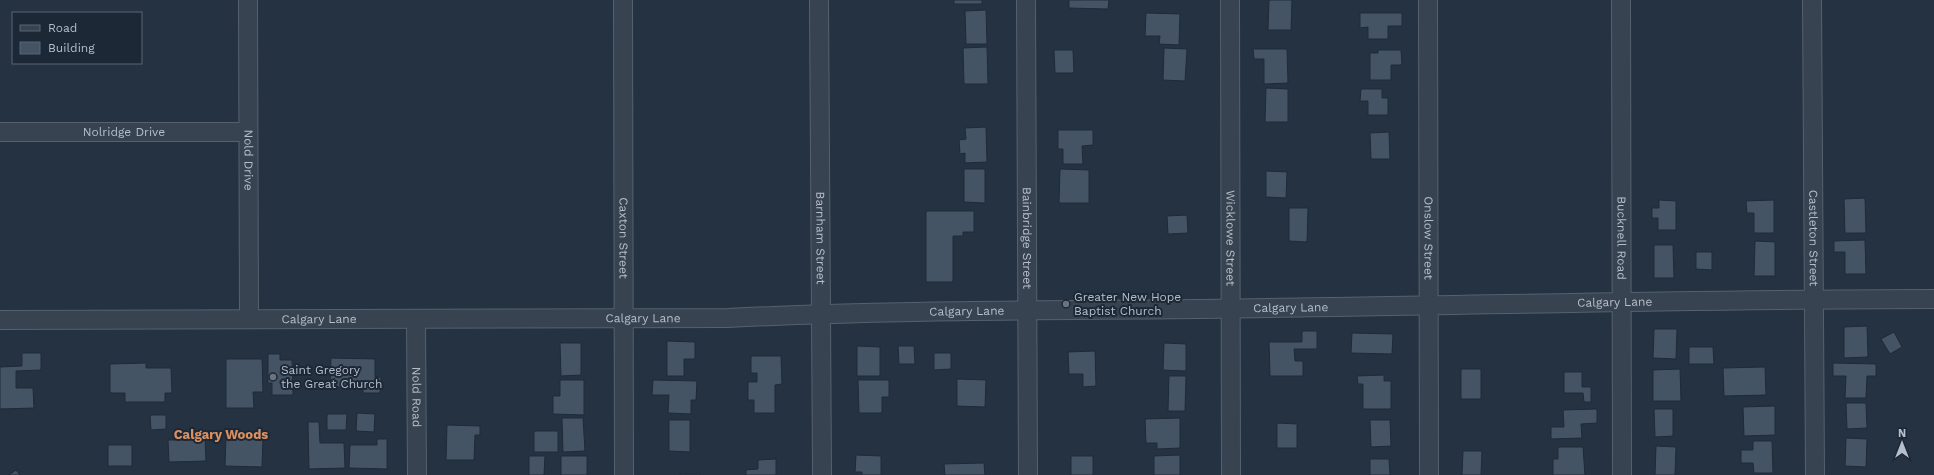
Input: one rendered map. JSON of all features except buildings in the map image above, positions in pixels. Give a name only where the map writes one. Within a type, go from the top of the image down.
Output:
[{"type":"street","name":"Nold Drive","points":[[248,0],[249,319]]},
{"type":"street","name":"Caxton Street","points":[[623,0],[624,475]]},
{"type":"street","name":"Barnham Street","points":[[819,0],[822,475]]},
{"type":"street","name":"Bainbridge Street","points":[[1026,0],[1028,475]]},
{"type":"street","name":"Wicklowe Street","points":[[1230,0],[1231,475]]},
{"type":"street","name":"Onslow Street","points":[[1428,0],[1429,475]]},
{"type":"street","name":"Bucknell Road","points":[[1621,0],[1622,475]]},
{"type":"street","name":"Castleton Street","points":[[1812,0],[1815,475]]},
{"type":"street","name":"Nolridge Drive","points":[[0,132],[248,132]]},
{"type":"street","name":"Calgary Lane","points":[[0,320],[624,317],[728,318],[822,313],[1231,309],[1814,299],[1934,299]]},
{"type":"street","name":"Nold Road","points":[[416,318],[417,475]]},
{"type":"place","name":"Greater New Hope Baptist Church","points":[[1066,304]]},
{"type":"place","name":"Saint Gregory the Great Church","points":[[273,377]]},
{"type":"district","name":"Calgary Woods","points":[[221,434]]}]
